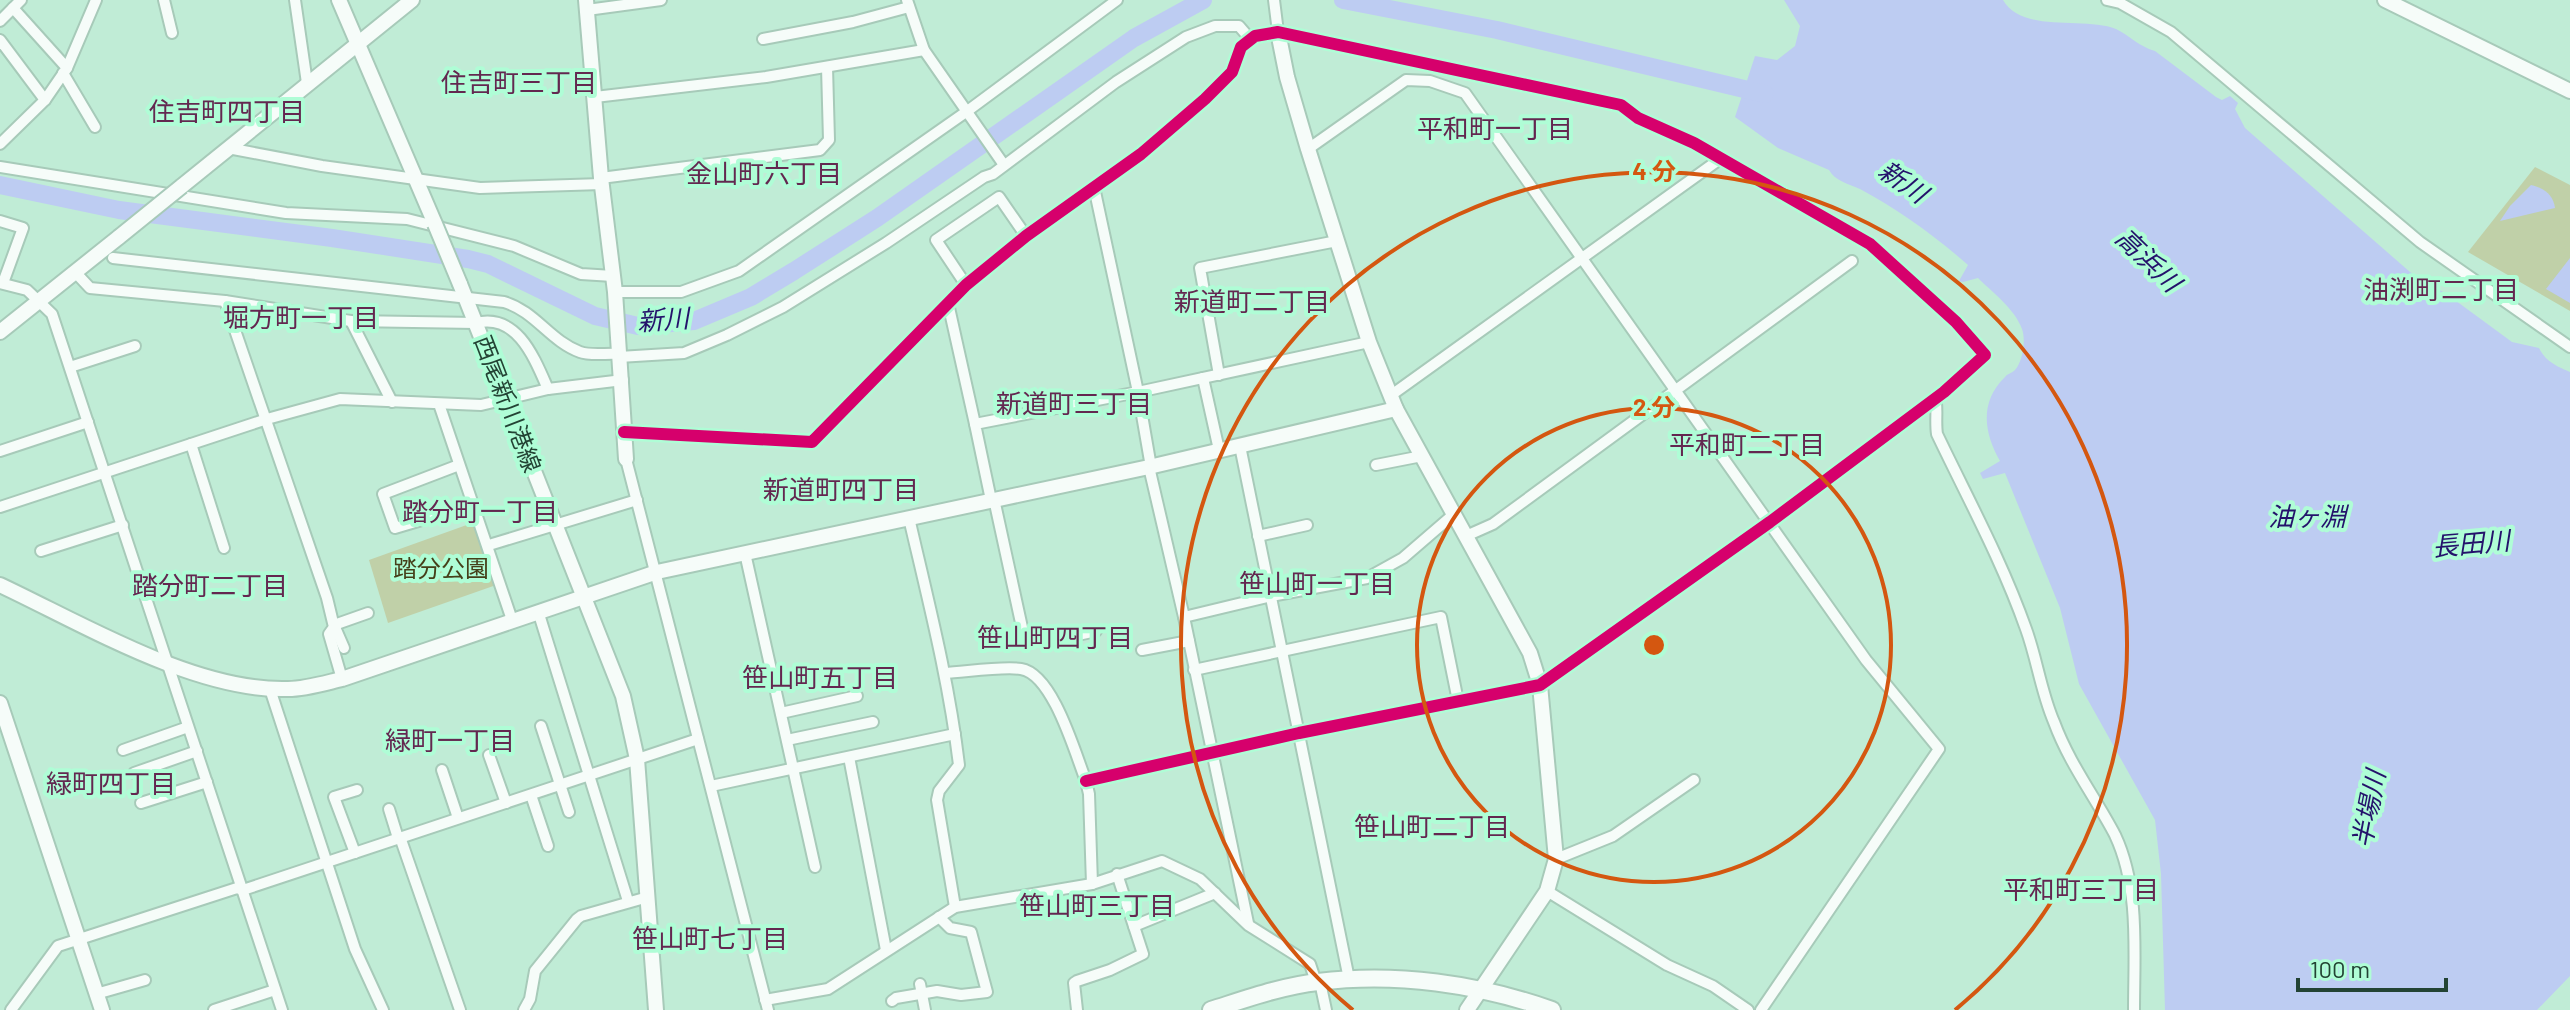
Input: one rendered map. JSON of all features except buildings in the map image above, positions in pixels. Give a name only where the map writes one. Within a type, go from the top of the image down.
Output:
[{"type":"main road","points":[[1211,1010],[1318,982],[1409,979],[1480,989],[1552,1010]]},
{"type":"street","points":[[0,144],[45,100],[65,70],[96,0]]},
{"type":"street","points":[[164,0],[172,33]]},
{"type":"street","points":[[295,0],[307,83]]},
{"type":"street","name":"西尾新川港線","points":[[339,0],[476,323],[623,696],[637,759],[656,1010]]},
{"type":"street","points":[[0,332],[412,0]]},
{"type":"street","points":[[661,0],[586,5],[623,380],[626,459],[766,1005],[828,989],[955,907],[1092,884],[1162,861],[1200,879],[1248,925],[1310,964],[1326,1010]]},
{"type":"street","points":[[615,292],[681,292],[739,271],[966,112],[1117,0]]},
{"type":"street","points":[[1274,0],[1287,77],[1369,342],[1393,403],[1530,653],[1540,685],[1556,859],[1547,891],[1467,1010]]},
{"type":"street","points":[[2107,0],[2120,3],[2171,32],[2420,242],[2569,345]]},
{"type":"street","points":[[2385,0],[2413,6],[2570,91]]},
{"type":"street","points":[[0,21],[18,3],[65,70],[95,127]]},
{"type":"street","points":[[763,39],[853,22],[908,3],[924,50],[1004,165]]},
{"type":"street","points":[[113,258],[462,291],[519,306],[557,338],[582,353],[619,356],[684,353],[727,335],[809,291],[1004,165],[1116,82],[1186,37],[1215,26],[1239,26],[1251,40]]},
{"type":"street","points":[[624,432],[812,442],[966,285],[1026,236],[1141,154],[1223,83],[1232,72],[1241,47],[1255,36],[1278,32],[1621,105],[1638,118],[1694,143],[1870,244],[1956,322],[1985,355],[1963,377],[1770,522],[1540,685],[1299,733],[1086,781]]},
{"type":"street","points":[[0,40],[45,100]]},
{"type":"street","points":[[595,97],[766,77],[924,50]]},
{"type":"street","points":[[228,148],[322,166],[480,188],[602,181],[820,150],[829,140],[827,67]]},
{"type":"street","points":[[1308,149],[1406,80],[1430,81],[1457,90],[1471,100],[1866,660],[1939,749],[1761,1010]]},
{"type":"street","points":[[0,585],[167,664],[218,681],[290,689],[342,679],[657,572],[1150,467],[1240,446],[1393,403],[1720,159]]},
{"type":"street","points":[[0,167],[286,213],[407,219],[514,246],[581,274],[613,276]]},
{"type":"street","points":[[1094,187],[1248,925]]},
{"type":"street","points":[[966,285],[936,240],[999,197],[1026,236]]},
{"type":"street","points":[[0,221],[23,228],[2,283],[27,290],[52,314],[282,1010]]},
{"type":"street","points":[[1219,375],[1200,268],[1337,241]]},
{"type":"street","points":[[1466,536],[1493,524],[1852,261]]},
{"type":"street","points":[[75,272],[90,288],[225,301],[351,321],[500,321],[511,329],[538,366],[548,389]]},
{"type":"street","points":[[225,301],[344,648]]},
{"type":"street","points":[[948,303],[1023,632],[1055,640],[1096,631]]},
{"type":"street","points":[[351,321],[392,402]]},
{"type":"street","points":[[975,424],[1369,342]]},
{"type":"street","points":[[70,367],[135,346]]},
{"type":"street","points":[[1203,378],[1219,450]]},
{"type":"street","points":[[0,507],[267,419],[340,399],[481,405],[548,389],[623,380]]},
{"type":"street","points":[[1935,397],[1937,434],[2005,575],[2028,633],[2055,726],[2115,837],[2131,883],[2134,1010]]},
{"type":"street","points":[[439,404],[512,620]]},
{"type":"street","points":[[0,451],[88,422]]},
{"type":"street","points":[[191,444],[224,548]]},
{"type":"street","points":[[1240,446],[1349,979]]},
{"type":"street","points":[[1376,465],[1422,456]]},
{"type":"street","points":[[459,465],[383,494],[395,528],[472,505]]},
{"type":"street","points":[[489,545],[637,500]]},
{"type":"street","points":[[1184,617],[1271,596],[1367,578],[1403,558],[1454,514]]},
{"type":"street","points":[[909,518],[945,673],[959,765],[939,791],[937,800],[955,907]]},
{"type":"street","points":[[41,551],[123,525]]},
{"type":"street","points":[[1258,536],[1307,525]]},
{"type":"street","points":[[745,553],[815,867]]},
{"type":"street","points":[[538,611],[628,901]]},
{"type":"street","points":[[342,679],[329,634],[334,625],[368,613]]},
{"type":"street","points":[[1194,670],[1441,617],[1458,701]]},
{"type":"street","points":[[1142,650],[1189,641]]},
{"type":"street","points":[[945,673],[1023,669],[1034,675],[1050,692],[1089,794],[1092,884]]},
{"type":"street","points":[[270,689],[355,949],[383,1010]]},
{"type":"street","points":[[781,713],[857,696]]},
{"type":"street","points":[[0,703],[102,1010]]},
{"type":"street","points":[[787,740],[873,722]]},
{"type":"street","points":[[541,726],[569,812]]},
{"type":"street","points":[[123,750],[188,727]]},
{"type":"street","points":[[711,786],[955,734]]},
{"type":"street","points":[[11,1010],[58,946],[237,888],[243,890],[327,863],[698,739]]},
{"type":"street","points":[[134,773],[197,751]]},
{"type":"street","points":[[489,755],[506,803]]},
{"type":"street","points":[[849,757],[886,950]]},
{"type":"street","points":[[442,770],[458,818]]},
{"type":"street","points":[[1556,859],[1613,836],[1694,780]]},
{"type":"street","points":[[141,803],[207,782]]},
{"type":"street","points":[[355,853],[334,797],[357,790]]},
{"type":"street","points":[[531,795],[548,846]]},
{"type":"street","points":[[389,809],[460,1010]]},
{"type":"street","points":[[1077,1010],[1074,983],[1143,954],[1117,874]]},
{"type":"street","points":[[1547,891],[1667,965],[1713,986],[1748,1010]]},
{"type":"street","points":[[1134,926],[1215,893]]},
{"type":"street","points":[[524,1010],[530,999],[535,971],[577,919],[648,897]]},
{"type":"street","points":[[892,1001],[921,988],[961,995],[987,992],[971,932],[950,928],[939,917]]},
{"type":"street","points":[[96,994],[145,980]]},
{"type":"street","points":[[921,988],[925,1010]]},
{"type":"street","points":[[214,1010],[275,990]]},
{"type":"green space","points":[[2535,167],[2570,185],[2570,311],[2468,252]]},
{"type":"green space","name":"踏分公園","points":[[475,522],[499,584],[388,623],[369,560]]},
{"type":"water","name":"油ヶ淵","points":[[1784,0],[2003,0],[2012,10],[2039,21],[2103,25],[2116,29],[2155,51],[2216,97],[2222,100],[2230,96],[2238,103],[2235,109],[2245,128],[2410,272],[2448,295],[2512,342],[2539,348],[2548,360],[2570,372],[2570,976],[2537,1010],[2165,1010],[2161,874],[2155,820],[2079,684],[2060,608],[2005,473],[1983,479],[1980,473],[2000,461],[1990,440],[1988,407],[1997,387],[2020,361],[2024,344],[2022,329],[2009,308],[1978,278],[1959,281],[1968,265],[1930,234],[1874,197],[1839,180],[1829,170],[1778,148],[1735,117],[1755,56],[1777,60],[1795,46],[1800,26]]},
{"type":"water","points":[[2531,185],[2547,192],[2555,208],[2500,221],[2510,206]]},
{"type":"water","points":[[2570,258],[2570,303],[2546,289]]},
{"type":"waterway","name":"新川","points":[[0,185],[119,210],[468,259],[488,264],[595,316],[638,326],[694,321],[751,297],[794,271],[877,218],[1134,38],[1203,0]]},
{"type":"waterway","name":"新川","points":[[1343,0],[1497,30],[1765,94]]},
{"type":"cycle path","points":[[624,432],[812,442],[966,285],[1026,236],[1141,154],[1205,99],[1232,72],[1241,47],[1255,36],[1278,32],[1621,105],[1638,118],[1694,143],[1870,244],[1956,322],[1985,355],[1944,392],[1770,522],[1540,685],[1299,733],[1086,781]]},
{"type":"district","name":"住吉町三丁目","points":[[519,83]]},
{"type":"district","name":"住吉町四丁目","points":[[227,112]]},
{"type":"district","name":"平和町一丁目","points":[[1495,129]]},
{"type":"district","name":"金山町六丁目","points":[[764,174]]},
{"type":"district","name":"油渕町二丁目","points":[[2441,290]]},
{"type":"district","name":"新道町二丁目","points":[[1252,302]]},
{"type":"district","name":"堀方町一丁目","points":[[301,318]]},
{"type":"district","name":"新道町三丁目","points":[[1074,404]]},
{"type":"district","name":"平和町二丁目","points":[[1747,445]]},
{"type":"district","name":"新道町四丁目","points":[[841,490]]},
{"type":"district","name":"踏分町一丁目","points":[[480,512]]},
{"type":"district","name":"笹山町一丁目","points":[[1317,584]]},
{"type":"district","name":"踏分町二丁目","points":[[210,586]]},
{"type":"district","name":"笹山町四丁目","points":[[1055,638]]},
{"type":"district","name":"笹山町五丁目","points":[[820,678]]},
{"type":"district","name":"緑町一丁目","points":[[450,741]]},
{"type":"district","name":"緑町四丁目","points":[[111,784]]},
{"type":"district","name":"笹山町二丁目","points":[[1432,827]]},
{"type":"district","name":"平和町三丁目","points":[[2081,890]]},
{"type":"district","name":"笹山町三丁目","points":[[1097,906]]},
{"type":"district","name":"笹山町七丁目","points":[[710,939]]},
{"type":"water label","name":"高浜川","points":[[2148,260]]},
{"type":"water label","name":"長田川","points":[[2471,544]]},
{"type":"water label","name":"半場川","points":[[2369,809]]}]
